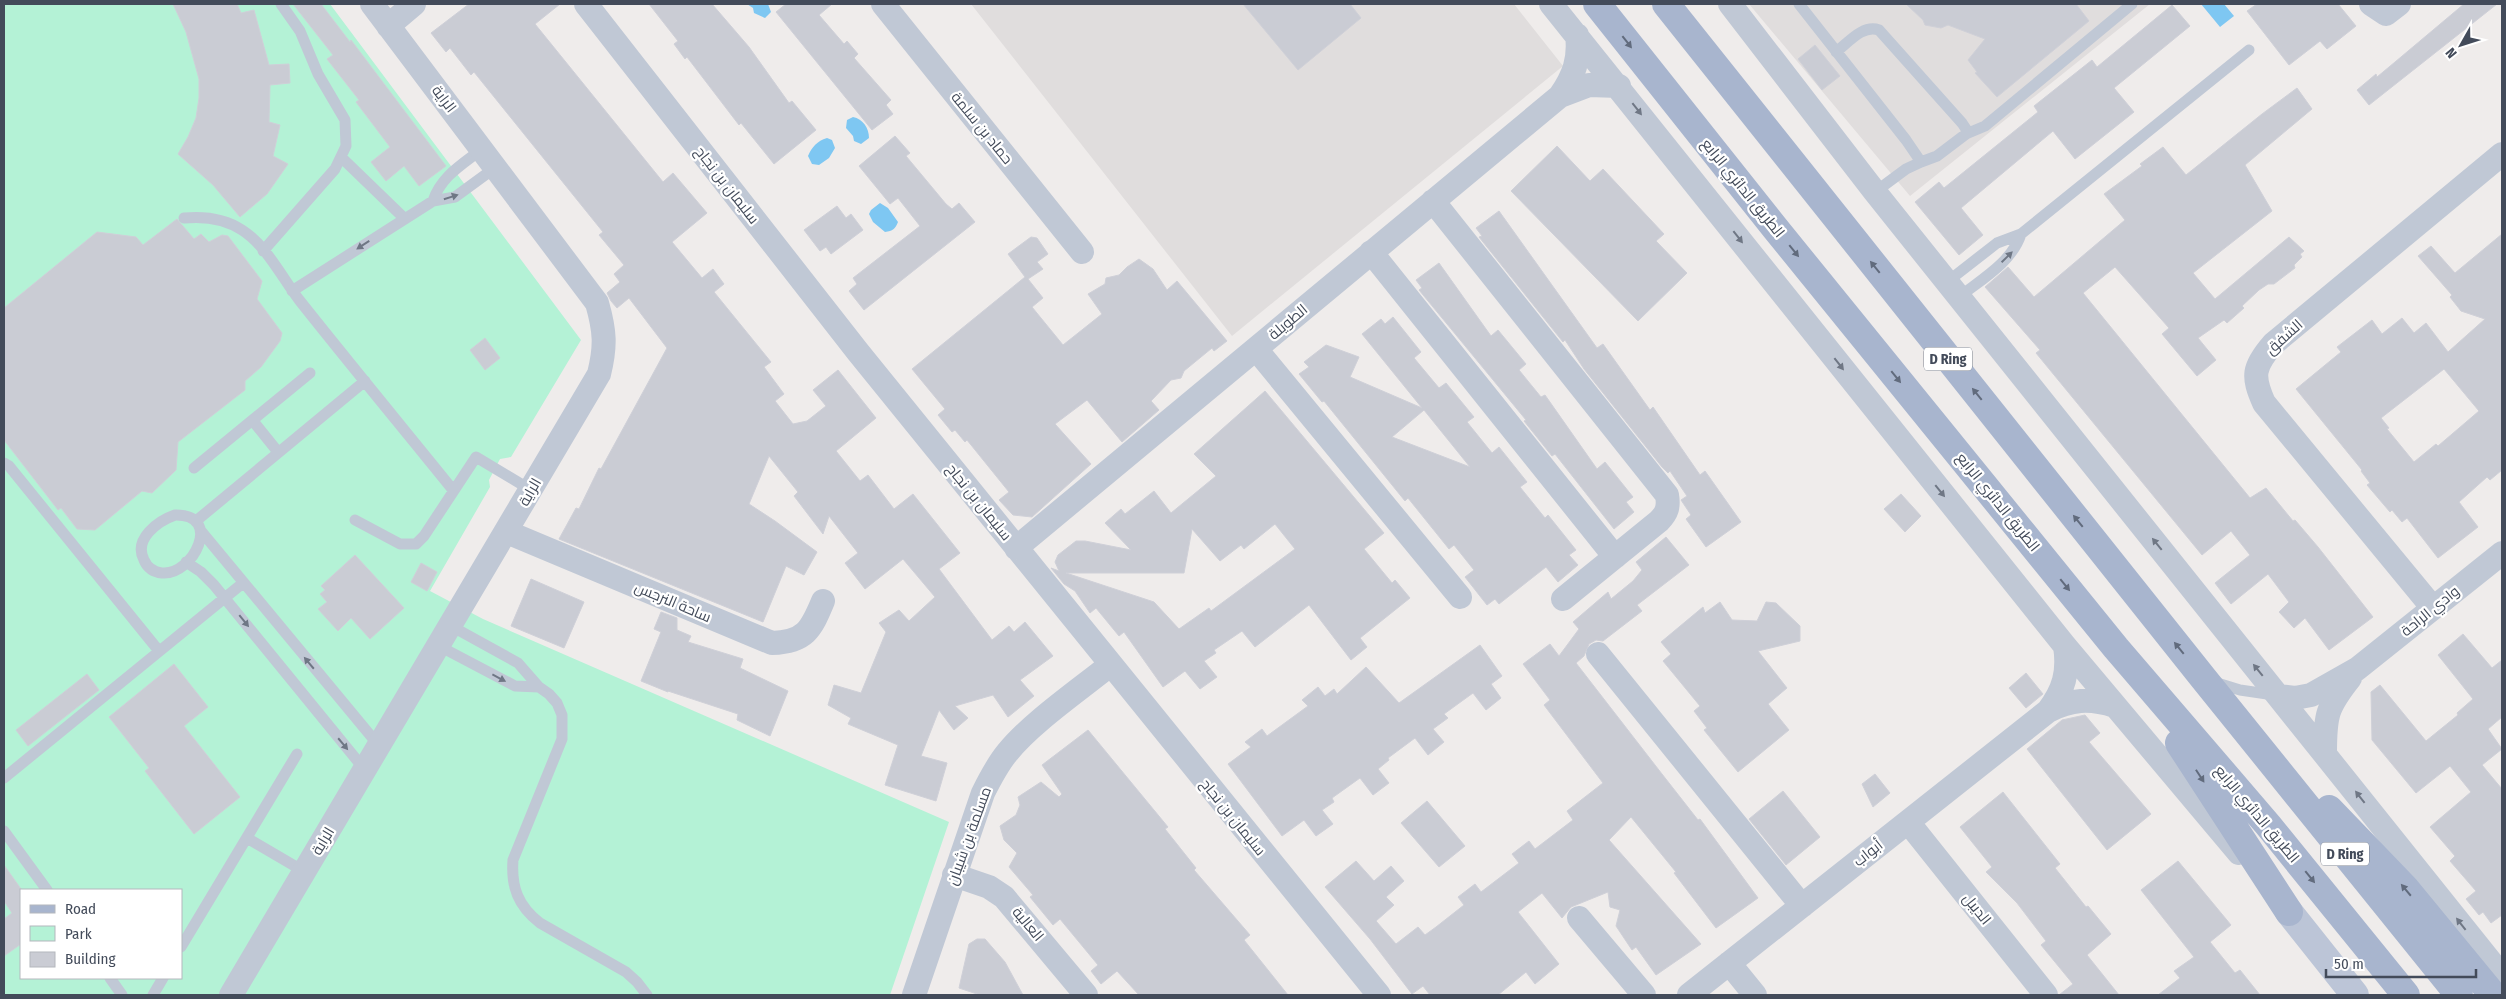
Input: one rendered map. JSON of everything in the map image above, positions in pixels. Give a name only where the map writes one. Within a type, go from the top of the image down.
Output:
[{"type":"main road","name":"الطريق الدائري الرابع","points":[[1596,4],[2116,648],[2268,826],[2406,995]]},
{"type":"main road","name":"D Ring","points":[[1666,4],[2232,714],[2459,995]]},
{"type":"main road","points":[[2116,648],[2289,912],[2354,995]]},
{"type":"main road","points":[[2232,714],[2336,815],[2404,888],[2493,995]]},
{"type":"street","name":"الراية","points":[[231,995],[599,374],[605,352],[605,330],[597,303],[372,4]]},
{"type":"street","points":[[388,26],[414,4]]},
{"type":"street","name":"سليمان بن نجاح","points":[[586,4],[858,352],[1379,995]]},
{"type":"street","name":"حماد بن سلمة","points":[[882,4],[1082,252]]},
{"type":"street","points":[[1551,4],[1619,86],[2065,646],[2289,912]]},
{"type":"street","points":[[1730,4],[1874,192],[2325,752],[2502,976]]},
{"type":"street","points":[[2371,4],[2386,14],[2399,4]]},
{"type":"street","name":"الطويلة","points":[[1016,548],[1560,96],[1570,82],[1576,67],[1579,51],[1577,35]]},
{"type":"street","name":"الطويلة","points":[[1560,96],[1589,85],[1619,86]]},
{"type":"street","name":"الشفق","points":[[2433,608],[2264,403],[2255,382],[2258,361],[2272,344],[2502,154]]},
{"type":"street","points":[[1432,201],[1668,495],[1669,505],[1666,514],[1563,599]]},
{"type":"street","points":[[1371,252],[1615,557]]},
{"type":"street","points":[[1256,349],[1460,597]]},
{"type":"street","name":"ساحة النرجس","points":[[507,532],[772,643],[787,642],[800,638],[814,624],[823,601]]},
{"type":"street","name":"وادي الراحة","points":[[2278,696],[2295,698],[2311,696],[2357,669],[2502,553]]},
{"type":"street","name":"أبواب","points":[[2048,711],[2059,697],[2065,681],[2068,663],[2065,646]]},
{"type":"street","points":[[1598,654],[1802,906]]},
{"type":"street","name":"مسلمة بن شيبان","points":[[914,995],[983,793],[994,772],[1008,752],[1024,735],[1110,665]]},
{"type":"street","name":"وادي الراحة","points":[[2325,752],[2327,714],[2332,702],[2357,669]]},
{"type":"street","name":"أبواب","points":[[1689,995],[2048,711],[2063,703],[2081,700],[2098,700],[2115,706]]},
{"type":"street","name":"الديبل","points":[[1908,822],[2046,995]]},
{"type":"street","name":"العالية","points":[[954,875],[989,887],[1004,897],[1086,995]]},
{"type":"street","points":[[1579,918],[1644,995]]},
{"type":"street","points":[[1729,963],[1755,995]]},
{"type":"lane","points":[[264,251],[342,158],[346,146],[345,120],[318,74],[300,31],[281,4]]},
{"type":"lane","points":[[1799,4],[1906,140],[1921,162]]},
{"type":"lane","points":[[1874,192],[1906,169],[1937,156],[1966,134],[1985,126],[2132,4]]},
{"type":"lane","points":[[1836,52],[1864,30],[1872,28],[1879,30],[1962,123],[1966,129],[1966,134]]},
{"type":"lane","points":[[1953,289],[1997,243],[2021,234],[2249,50]]},
{"type":"lane","points":[[342,158],[404,218]]},
{"type":"lane","points":[[432,200],[455,197],[489,158]]},
{"type":"lane","points":[[292,291],[432,200],[447,176],[489,158]]},
{"type":"lane","points":[[184,218],[214,218],[229,223],[244,231],[264,251],[292,291],[454,490]]},
{"type":"lane","points":[[1953,289],[2009,257],[2017,247],[2021,234]]},
{"type":"lane","points":[[194,468],[310,374]]},
{"type":"lane","points":[[198,526],[278,452],[365,381]]},
{"type":"lane","points":[[254,420],[278,452]]},
{"type":"lane","points":[[355,520],[400,544],[416,544],[424,536],[476,457],[531,490]]},
{"type":"lane","points":[[4,463],[9,466],[159,651]]},
{"type":"lane","points":[[198,526],[201,544],[186,562],[172,571],[163,573],[154,571],[146,565],[141,547],[144,538],[168,517],[182,514],[198,526],[242,583],[380,746]]},
{"type":"lane","points":[[186,562],[208,578],[365,770]]},
{"type":"lane","points":[[4,778],[242,583]]},
{"type":"lane","points":[[451,626],[518,663],[539,687],[557,703],[564,727],[562,739],[513,860],[512,876],[515,891],[529,915],[626,972],[647,995]]},
{"type":"lane","points":[[439,646],[516,686],[539,687]]},
{"type":"lane","points":[[2204,679],[2240,690],[2278,696]]},
{"type":"lane","points":[[182,945],[297,754]]},
{"type":"lane","points":[[4,831],[46,889]]},
{"type":"lane","points":[[247,838],[305,872]]},
{"type":"lane","points":[[111,979],[122,995]]},
{"type":"lane","points":[[153,995],[162,979]]},
{"type":"shaded area","points":[[971,4],[1514,4],[1563,66],[1232,336]]},
{"type":"shaded area","points":[[1749,4],[2150,4],[1910,196]]},
{"type":"green space","points":[[4,4],[330,4],[581,340],[511,457],[500,459],[489,480],[490,487],[430,591],[483,619],[949,822],[890,995],[4,995]]},
{"type":"water","points":[[747,4],[768,4],[771,12],[765,18],[754,13],[753,8]]},
{"type":"water","points":[[2201,4],[2224,4],[2234,16],[2220,27]]},
{"type":"water","points":[[853,117],[862,122],[868,131],[869,138],[861,144],[854,141],[853,136],[846,128],[847,120]]},
{"type":"water","points":[[823,139],[832,140],[835,148],[829,158],[819,165],[812,164],[808,156],[811,150]]},
{"type":"water","points":[[880,203],[888,208],[898,222],[895,228],[890,231],[885,232],[873,222],[869,214]]},
{"type":"building","points":[[173,4],[237,4],[241,13],[254,10],[269,65],[289,64],[290,83],[270,85],[269,122],[280,125],[273,156],[288,164],[267,194],[240,217],[213,185],[178,154],[196,118],[199,79],[186,32]]},
{"type":"building","points":[[293,4],[321,4],[350,42],[351,40],[446,166],[419,186],[404,166],[386,181],[371,162],[390,147],[356,102],[359,100],[327,59],[333,55]]},
{"type":"building","points":[[469,4],[560,4],[535,24],[663,182],[673,173],[707,213],[672,242],[702,278],[713,269],[724,284],[714,292],[771,362],[764,367],[784,394],[775,401],[793,424],[807,421],[826,406],[813,390],[838,370],[876,418],[836,451],[860,481],[868,475],[894,509],[913,494],[960,553],[939,569],[992,640],[1009,626],[1014,632],[1025,622],[1053,656],[1020,680],[1034,696],[1008,717],[993,695],[955,706],[968,718],[954,730],[939,710],[921,756],[947,763],[936,801],[885,785],[898,745],[848,724],[851,718],[828,705],[834,685],[861,693],[886,632],[879,623],[899,610],[909,621],[935,597],[903,559],[865,589],[845,563],[858,553],[829,516],[823,534],[794,496],[798,492],[769,456],[749,504],[817,552],[804,575],[786,566],[763,622],[559,539],[576,508],[579,509],[599,468],[601,469],[667,348],[629,298],[617,308],[611,301],[607,293],[620,282],[614,274],[624,265],[599,235],[603,232],[474,72],[471,75],[450,48],[446,52],[431,33]]},
{"type":"building","points":[[649,4],[712,4],[749,47],[789,103],[792,101],[816,130],[774,164],[741,123],[739,125],[687,57],[685,59],[674,44],[678,41]]},
{"type":"building","points":[[786,4],[832,4],[819,15],[844,44],[847,41],[858,54],[854,58],[891,100],[886,105],[893,114],[872,130],[776,12]]},
{"type":"building","points":[[1243,4],[1350,4],[1361,18],[1298,70]]},
{"type":"building","points":[[1906,4],[2076,4],[2089,21],[1997,97],[1975,73],[1977,72],[1968,60],[1985,39],[1948,25],[1941,28],[1925,25],[1923,20]]},
{"type":"building","points":[[2257,4],[2338,4],[2356,26],[2327,49],[2320,41],[2289,65],[2247,11]]},
{"type":"building","points":[[2464,4],[2497,4],[2369,105],[2357,90],[2376,74],[2377,77]]},
{"type":"building","points":[[2172,5],[2190,26],[2114,88],[2134,112],[2075,159],[2053,131],[1961,208],[1983,235],[1959,255],[1915,202],[1939,182],[1944,188],[2038,112],[2034,106],[2092,60],[2097,67]]},
{"type":"building","points":[[1815,45],[1840,76],[1822,90],[1798,59]]},
{"type":"building","points":[[2297,88],[2312,109],[2245,165],[2272,211],[2193,273],[2215,299],[2289,237],[2304,251],[2300,254],[2302,257],[2294,265],[2295,268],[2274,284],[2268,284],[2259,290],[2242,306],[2244,308],[2227,323],[2224,320],[2198,338],[2216,360],[2197,376],[2162,334],[2169,328],[2115,267],[2083,293],[2250,498],[2266,488],[2293,521],[2295,520],[2318,547],[2373,617],[2329,650],[2305,618],[2294,628],[2279,612],[2289,602],[2268,574],[2231,604],[2215,583],[2250,555],[2231,531],[2202,555],[2036,353],[2040,350],[1985,287],[2008,267],[2034,297],[2125,220],[2104,194],[2142,166],[2140,164],[2163,147],[2186,175]]},
{"type":"building","points":[[895,136],[910,153],[906,156],[946,204],[952,209],[959,203],[975,222],[864,310],[849,291],[857,284],[853,278],[920,226],[898,198],[890,204],[859,166]]},
{"type":"building","points":[[1557,146],[1590,181],[1603,169],[1664,234],[1656,241],[1687,273],[1638,321],[1511,191]]},
{"type":"building","points":[[837,206],[846,218],[851,214],[863,230],[831,254],[826,247],[820,251],[804,230]]},
{"type":"building","points":[[1499,211],[1597,348],[1603,344],[1650,410],[1653,407],[1700,475],[1705,471],[1741,522],[1706,547],[1686,519],[1691,515],[1681,500],[1687,496],[1670,471],[1668,473],[1662,467],[1584,369],[1565,340],[1563,342],[1479,237],[1482,236],[1476,228]]},
{"type":"building","points":[[177,219],[194,239],[201,234],[209,242],[222,235],[228,236],[262,281],[257,299],[282,333],[280,341],[261,367],[245,381],[245,390],[178,442],[176,470],[152,493],[142,491],[95,530],[77,529],[61,508],[58,510],[4,440],[4,308],[97,232],[136,237],[143,245]]},
{"type":"building","points":[[2502,234],[2502,470],[2490,480],[2487,477],[2459,502],[2478,527],[2438,558],[2407,518],[2402,522],[2392,510],[2390,512],[2367,485],[2370,483],[2362,470],[2296,389],[2341,352],[2337,347],[2372,320],[2382,334],[2402,318],[2414,333],[2426,323],[2448,352],[2485,319],[2461,311],[2450,297],[2452,295],[2418,256],[2431,246],[2455,273]],"holes":[[[2444,369],[2479,411],[2438,446],[2436,444],[2414,462],[2387,429],[2389,428],[2381,418]]]},
{"type":"building","points":[[1031,237],[1037,238],[1048,254],[1037,262],[1043,269],[1028,279],[1043,298],[1032,307],[1063,345],[1102,314],[1088,294],[1105,284],[1106,278],[1119,275],[1139,259],[1153,269],[1167,290],[1177,281],[1227,341],[1214,351],[1212,348],[1184,371],[1181,378],[1171,380],[1151,401],[1159,410],[1122,442],[1087,400],[1055,424],[1091,464],[1032,517],[1013,515],[999,500],[1009,492],[967,440],[965,442],[955,430],[952,432],[938,415],[945,409],[912,369],[1025,277],[1008,254]]},
{"type":"building","points":[[1439,263],[1491,336],[1498,330],[1526,364],[1519,370],[1541,397],[1545,395],[1597,469],[1605,462],[1633,497],[1626,502],[1634,512],[1614,529],[1555,454],[1552,456],[1524,421],[1526,420],[1419,290],[1422,288],[1416,280]]},
{"type":"building","points":[[1393,317],[1421,352],[1414,358],[1439,388],[1446,383],[1474,417],[1467,422],[1492,453],[1499,447],[1527,482],[1520,487],[1545,518],[1548,515],[1576,550],[1569,555],[1578,565],[1558,582],[1546,567],[1499,604],[1495,599],[1487,605],[1465,577],[1474,570],[1454,545],[1449,549],[1408,498],[1405,501],[1324,401],[1322,402],[1299,374],[1309,367],[1304,362],[1326,345],[1359,357],[1350,377],[1422,408],[1362,334],[1381,319],[1385,324]],"holes":[[[1424,410],[1470,467],[1392,437]]]},
{"type":"building","points":[[485,338],[500,358],[485,370],[470,350]]},
{"type":"building","points":[[1265,391],[1384,533],[1364,549],[1392,583],[1395,580],[1410,598],[1360,638],[1367,647],[1351,660],[1309,605],[1255,647],[1242,631],[1214,650],[1216,653],[1204,661],[1217,677],[1200,689],[1185,671],[1163,687],[1124,632],[1119,636],[1096,608],[1090,613],[1075,591],[1064,584],[1051,568],[1059,571],[1055,562],[1058,555],[1076,541],[1131,550],[1105,523],[1121,509],[1125,514],[1154,491],[1171,513],[1216,476],[1194,454]],"holes":[[[1275,524],[1295,549],[1211,611],[1209,608],[1179,629],[1154,602],[1066,573],[1184,573],[1192,529],[1220,561],[1241,545],[1244,549]]]},
{"type":"building","points":[[1901,494],[1921,516],[1905,532],[1884,509]]},
{"type":"building","points":[[1666,537],[1689,565],[1637,605],[1642,611],[1603,641],[1596,640],[1589,644],[1584,656],[1576,663],[1698,820],[1700,819],[1758,898],[1716,928],[1674,873],[1676,872],[1631,817],[1609,840],[1701,944],[1656,975],[1636,947],[1632,950],[1616,926],[1620,910],[1610,907],[1608,892],[1571,907],[1562,918],[1542,893],[1518,912],[1559,964],[1535,984],[1526,972],[1498,995],[1430,995],[1423,986],[1412,994],[1370,939],[1325,887],[1356,861],[1374,881],[1391,866],[1404,881],[1386,897],[1394,905],[1376,921],[1396,944],[1418,927],[1425,935],[1464,905],[1458,897],[1475,884],[1481,892],[1519,863],[1512,854],[1529,841],[1535,849],[1573,820],[1567,811],[1603,783],[1544,705],[1550,700],[1523,664],[1550,644],[1559,656],[1579,629],[1573,622],[1608,592],[1611,599],[1633,581],[1642,570],[1636,562]]},
{"type":"building","points":[[355,555],[404,608],[370,639],[351,618],[338,631],[318,609],[327,602],[320,594],[325,590],[321,586]]},
{"type":"building","points":[[421,563],[437,572],[427,591],[411,582]]},
{"type":"building","points":[[531,579],[584,602],[564,648],[511,626]]},
{"type":"building","points":[[1720,602],[1732,620],[1757,621],[1766,602],[1776,603],[1800,626],[1800,641],[1758,651],[1787,688],[1768,704],[1789,730],[1738,772],[1704,730],[1707,728],[1694,711],[1700,706],[1663,661],[1671,654],[1661,642],[1703,607],[1705,613]]},
{"type":"building","points":[[661,612],[677,618],[677,630],[691,636],[688,642],[743,659],[740,668],[788,691],[770,736],[737,720],[738,714],[668,692],[641,681],[661,632],[654,629]]},
{"type":"building","points":[[2463,634],[2492,668],[2502,660],[2502,717],[2488,729],[2502,749],[2482,765],[2502,789],[2502,915],[2491,923],[2483,912],[2479,915],[2466,899],[2476,891],[2450,861],[2455,856],[2430,827],[2471,792],[2450,766],[2416,793],[2372,740],[2371,692],[2380,685],[2426,741],[2458,715],[2457,713],[2473,699],[2438,655]]},
{"type":"building","points":[[1480,645],[1502,676],[1491,684],[1501,698],[1486,710],[1473,693],[1444,714],[1448,718],[1433,729],[1444,742],[1428,755],[1415,738],[1388,758],[1389,760],[1378,769],[1389,783],[1373,795],[1360,778],[1332,798],[1334,802],[1322,810],[1333,824],[1316,836],[1304,820],[1282,836],[1228,764],[1251,747],[1245,742],[1262,729],[1267,736],[1308,706],[1302,700],[1318,687],[1325,696],[1334,689],[1337,694],[1366,667],[1399,703]]},
{"type":"building","points":[[174,664],[208,707],[184,726],[240,797],[194,834],[145,771],[149,768],[109,717]]},
{"type":"building","points":[[2026,673],[2043,694],[2026,708],[2009,688]]},
{"type":"building","points":[[87,674],[99,690],[28,746],[16,730]]},
{"type":"building","points":[[2085,715],[2100,733],[2089,742],[2151,814],[2107,850],[2027,749],[2062,720]]},
{"type":"building","points":[[1088,730],[1168,827],[1165,829],[1196,868],[1194,870],[1250,935],[1244,940],[1288,995],[1139,995],[1117,971],[1101,984],[1091,971],[1098,965],[1060,919],[1053,925],[1030,897],[1033,895],[1009,867],[1017,853],[1004,840],[1000,826],[1016,815],[1020,805],[1018,797],[1041,782],[1059,797],[1062,794],[1042,765]]},
{"type":"building","points":[[1875,774],[1890,793],[1873,807],[1862,784]]},
{"type":"building","points":[[1783,791],[1820,837],[1786,865],[1749,819]]},
{"type":"building","points":[[2003,792],[2060,864],[2055,868],[2086,907],[2088,906],[2111,934],[2087,955],[2119,995],[2059,995],[2073,984],[2041,945],[2046,941],[2017,903],[1986,872],[1992,867],[1960,827]]},
{"type":"building","points":[[1427,801],[1465,846],[1439,867],[1401,823]]},
{"type":"building","points":[[2178,861],[2231,925],[2210,942],[2235,973],[2240,970],[2260,995],[2158,995],[2180,978],[2174,971],[2194,957],[2141,890]]},
{"type":"building","points":[[4,865],[21,889],[20,945],[4,956],[4,919],[12,913],[4,901]]},
{"type":"building","points":[[977,939],[985,939],[1005,962],[1023,995],[980,995],[959,988],[969,944]]}]
